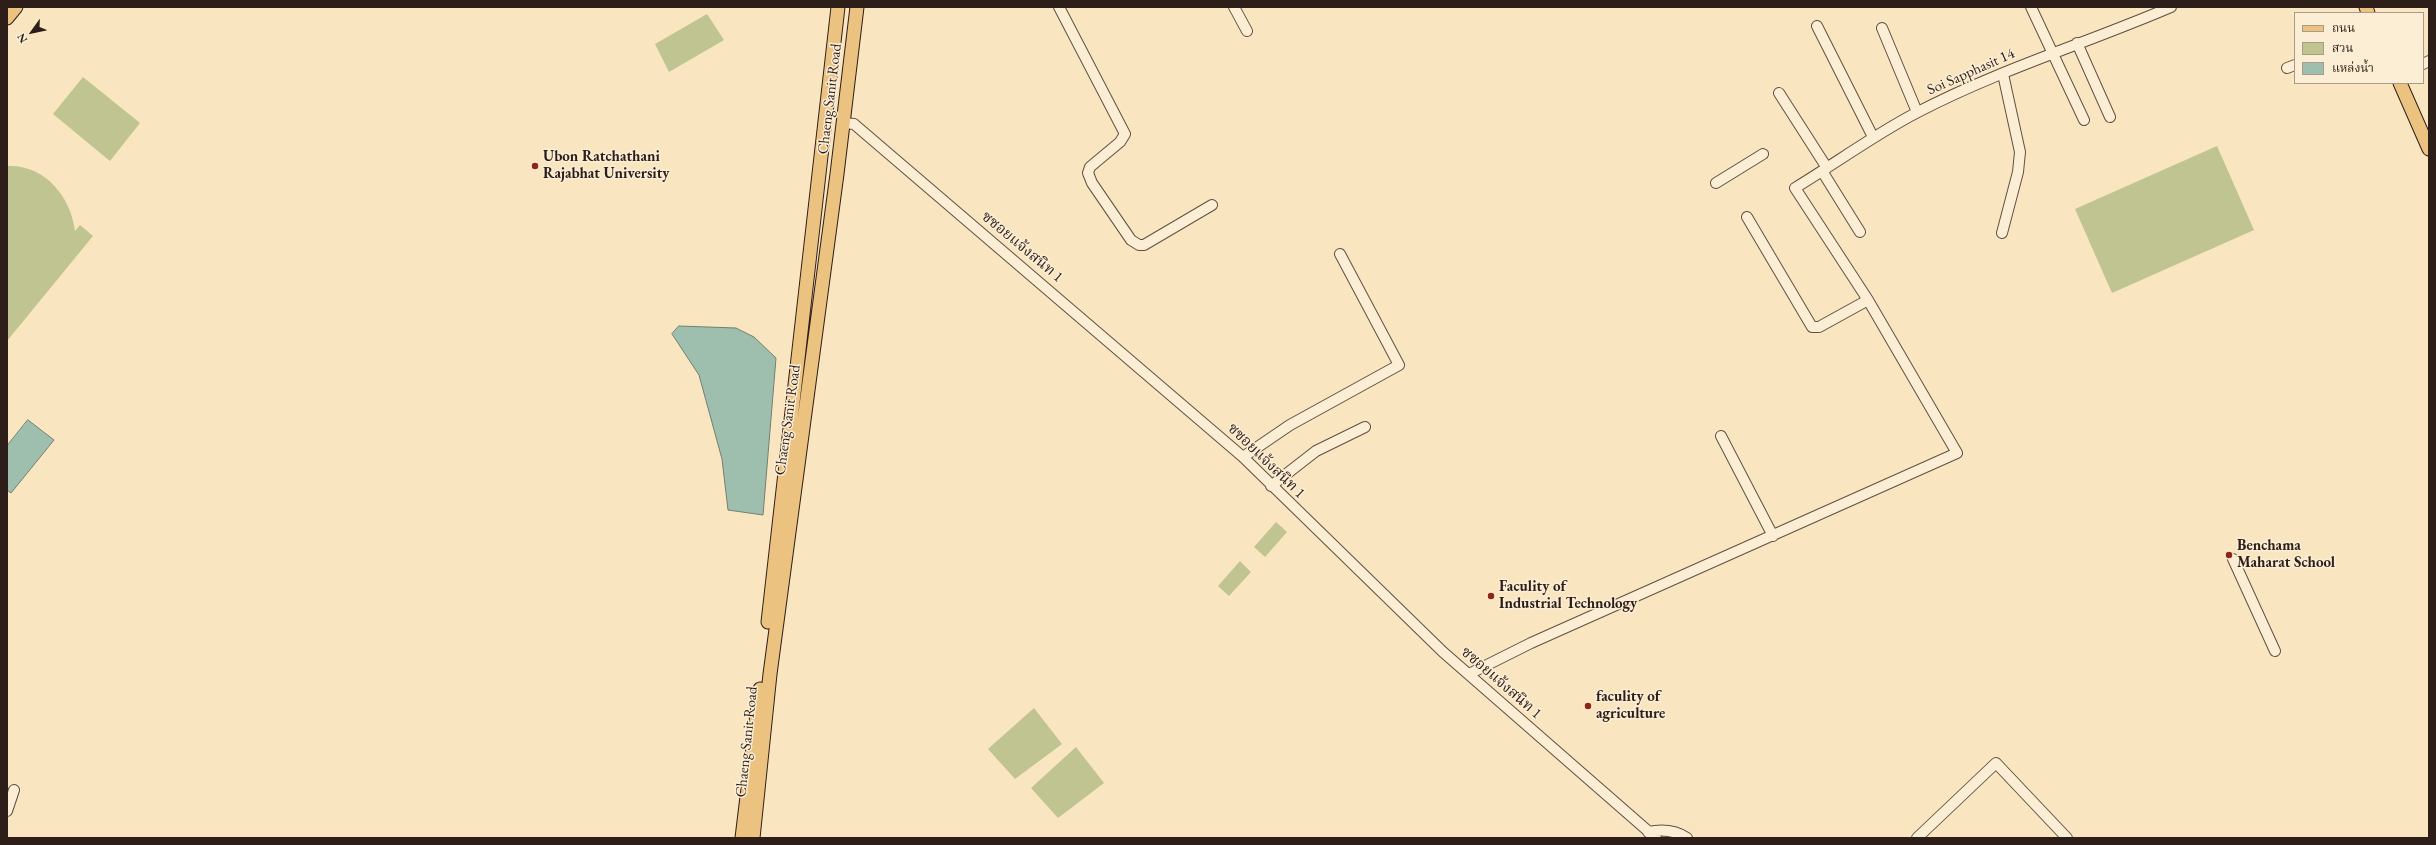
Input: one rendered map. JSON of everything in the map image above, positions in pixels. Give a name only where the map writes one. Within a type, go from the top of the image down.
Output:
[{"type":"main road","points":[[7,18],[16,7]]},
{"type":"main road","name":"Chaeng Sanit Road","points":[[742,838],[838,7]]},
{"type":"main road","name":"Chaeng Sanit Road","points":[[753,838],[770,674],[857,7]]},
{"type":"main road","points":[[2400,84],[2429,148]]},
{"type":"street","points":[[1059,7],[1125,134],[1120,142],[1090,167],[1088,173],[1092,183],[1131,240],[1139,245],[1144,245],[1212,205]]},
{"type":"street","points":[[1234,7],[1247,31]]},
{"type":"street","points":[[2031,7],[2054,52],[2084,120]]},
{"type":"street","name":"Soi Sapphasit 14","points":[[1868,300],[1795,188],[1825,170],[1873,137],[1917,112],[2054,52],[2168,8]]},
{"type":"street","points":[[1817,26],[1873,137]]},
{"type":"street","points":[[1882,28],[1917,112]]},
{"type":"street","points":[[2077,43],[2110,118]]},
{"type":"street","points":[[2002,233],[2018,172],[2020,152],[2003,74]]},
{"type":"street","points":[[1779,93],[1860,232]]},
{"type":"street","name":"ซซอยแจ้งสนิท 1","points":[[843,123],[854,124],[860,129],[1243,457],[1271,486],[1443,652],[1594,786],[1652,835]]},
{"type":"street","points":[[1716,183],[1763,154]]},
{"type":"street","points":[[1469,674],[1531,643],[1957,453],[1868,300],[1818,327],[1812,327],[1747,217]]},
{"type":"street","points":[[1243,457],[1290,425],[1399,366],[1340,254]]},
{"type":"street","points":[[1271,486],[1316,451],[1365,427]]},
{"type":"street","points":[[1721,436],[1773,536]]},
{"type":"street","points":[[2233,559],[2275,651]]},
{"type":"street","points":[[1917,838],[1996,763],[2067,838]]},
{"type":"street","points":[[7,811],[14,790]]},
{"type":"street","points":[[1652,835],[1660,830],[1676,832],[1687,838]]},
{"type":"green space","points":[[707,14],[724,40],[669,72],[655,44]]},
{"type":"green space","points":[[83,77],[140,123],[110,161],[53,114]]},
{"type":"green space","points":[[2217,146],[2254,230],[2112,293],[2075,209]]},
{"type":"green space","points":[[7,166],[21,167],[33,171],[54,185],[68,206],[75,231],[80,225],[93,236],[7,341]]},
{"type":"green space","points":[[1276,522],[1287,532],[1265,557],[1254,547]]},
{"type":"green space","points":[[1240,561],[1251,572],[1229,596],[1218,586]]},
{"type":"green space","points":[[1034,708],[1062,744],[1015,779],[988,749]]},
{"type":"green space","points":[[1076,747],[1104,783],[1058,818],[1031,788]]},
{"type":"water","points":[[679,326],[736,328],[754,337],[776,358],[763,515],[728,510],[722,459],[699,375],[672,334]]},
{"type":"water","points":[[28,420],[54,440],[11,493],[7,490],[7,446]]},
{"type":"place","name":"Ubon Ratchathani Rajabhat University","points":[[535,166]]},
{"type":"place","name":"Benchama Maharat School","points":[[2229,555]]},
{"type":"place","name":"Faculity of Industrial Technology","points":[[1491,596]]},
{"type":"place","name":"faculity of agriculture","points":[[1588,706]]}]
